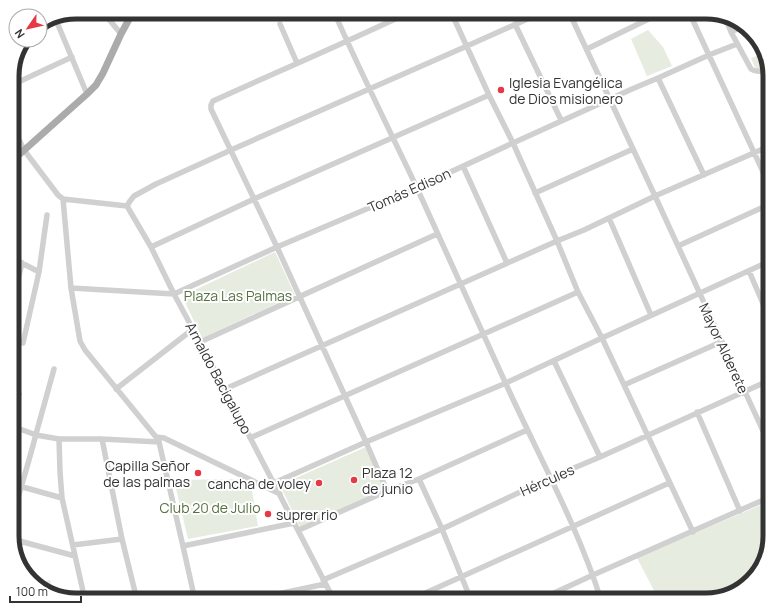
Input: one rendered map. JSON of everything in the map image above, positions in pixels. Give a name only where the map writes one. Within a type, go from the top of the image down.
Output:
[{"type":"main road","points":[[19,155],[96,85],[129,19]]},
{"type":"street","points":[[109,19],[121,34]]},
{"type":"street","points":[[337,19],[573,527],[599,593]]},
{"type":"street","points":[[387,491],[277,247],[211,109],[211,105],[213,101],[395,19]]},
{"type":"street","points":[[454,19],[513,143],[578,292],[602,338],[693,532]]},
{"type":"street","points":[[19,140],[24,150],[63,200],[127,206],[134,196],[231,150],[526,19]]},
{"type":"street","name":"Mayor Alderete","points":[[572,19],[763,431]]},
{"type":"street","points":[[587,49],[649,19]]},
{"type":"street","points":[[692,19],[763,173]]},
{"type":"street","points":[[57,22],[87,94]]},
{"type":"street","points":[[280,24],[297,63]]},
{"type":"street","points":[[515,24],[562,120]]},
{"type":"street","points":[[728,24],[737,44],[752,69],[758,72],[763,71]]},
{"type":"street","points":[[731,32],[737,29]]},
{"type":"street","name":"Tomás Edison","points":[[71,288],[174,294],[277,247],[416,188],[562,120],[737,44]]},
{"type":"street","points":[[19,82],[72,57]]},
{"type":"street","points":[[658,78],[704,175]]},
{"type":"street","points":[[151,247],[254,199],[489,95]]},
{"type":"street","points":[[535,193],[633,149]]},
{"type":"street","points":[[226,389],[584,230],[655,196],[763,149]]},
{"type":"street","points":[[463,166],[508,264]]},
{"type":"street","points":[[63,200],[71,288],[80,341],[85,350],[157,440],[193,593]]},
{"type":"street","name":"Arnaldo Bacigalupo","points":[[127,206],[151,247],[174,294],[226,389],[330,593]]},
{"type":"street","points":[[678,246],[763,207]]},
{"type":"street","points":[[23,343],[39,272],[47,214]]},
{"type":"street","points":[[608,218],[651,315]]},
{"type":"street","points":[[200,342],[437,234]]},
{"type":"street","points":[[19,261],[39,272]]},
{"type":"street","points":[[19,275],[22,263]]},
{"type":"street","points":[[274,483],[366,442],[506,383],[763,264]]},
{"type":"street","points":[[749,271],[763,304]]},
{"type":"street","points":[[250,438],[578,292]]},
{"type":"street","points":[[116,389],[193,329]]},
{"type":"street","points":[[624,385],[722,342]]},
{"type":"street","points":[[554,361],[600,457]]},
{"type":"street","points":[[19,490],[54,368]]},
{"type":"street","name":"Hércules","points":[[279,593],[324,582],[442,530],[550,478],[763,383]]},
{"type":"street","points":[[697,412],[740,511]]},
{"type":"street","points":[[19,429],[36,435],[59,439],[157,440],[164,438],[280,494]]},
{"type":"street","points":[[298,530],[387,491],[419,479],[527,430]]},
{"type":"street","points":[[59,439],[62,498],[83,593]]},
{"type":"street","points":[[102,439],[122,539],[135,593]]},
{"type":"street","points":[[419,479],[468,593]]},
{"type":"street","points":[[426,593],[669,482]]},
{"type":"street","points":[[20,486],[62,498]]},
{"type":"street","points":[[554,593],[763,501]]},
{"type":"street","points":[[183,546],[294,522]]},
{"type":"street","points":[[73,545],[122,539]]},
{"type":"street","points":[[19,541],[75,556]]},
{"type":"green space","points":[[648,30],[663,47],[672,66],[647,76],[631,39]]},
{"type":"green space","points":[[759,55],[762,70],[757,72],[751,58]]},
{"type":"green space","name":"Plaza Las Palmas","points":[[275,252],[295,295],[202,338],[182,296]]},
{"type":"green space","name":"Plaza 12 de junio","points":[[366,447],[384,490],[300,527],[280,485]]},
{"type":"green space","name":"Club 20 de Julio","points":[[237,479],[251,485],[258,526],[188,539],[174,480]]},
{"type":"green space","points":[[763,504],[763,536],[759,558],[749,573],[741,581],[728,589],[706,593],[655,593],[637,558]]},
{"type":"green space","points":[[50,580],[52,588],[42,581]]},
{"type":"place","name":"Iglesia Evangélica de Dios misionero","points":[[501,90]]},
{"type":"place","name":"Capilla Señor de las palmas","points":[[198,473]]},
{"type":"place","name":"Plaza 12 de junio","points":[[354,480]]},
{"type":"place","name":"cancha de voley","points":[[319,483]]},
{"type":"place","name":"suprer rio","points":[[268,514]]}]
